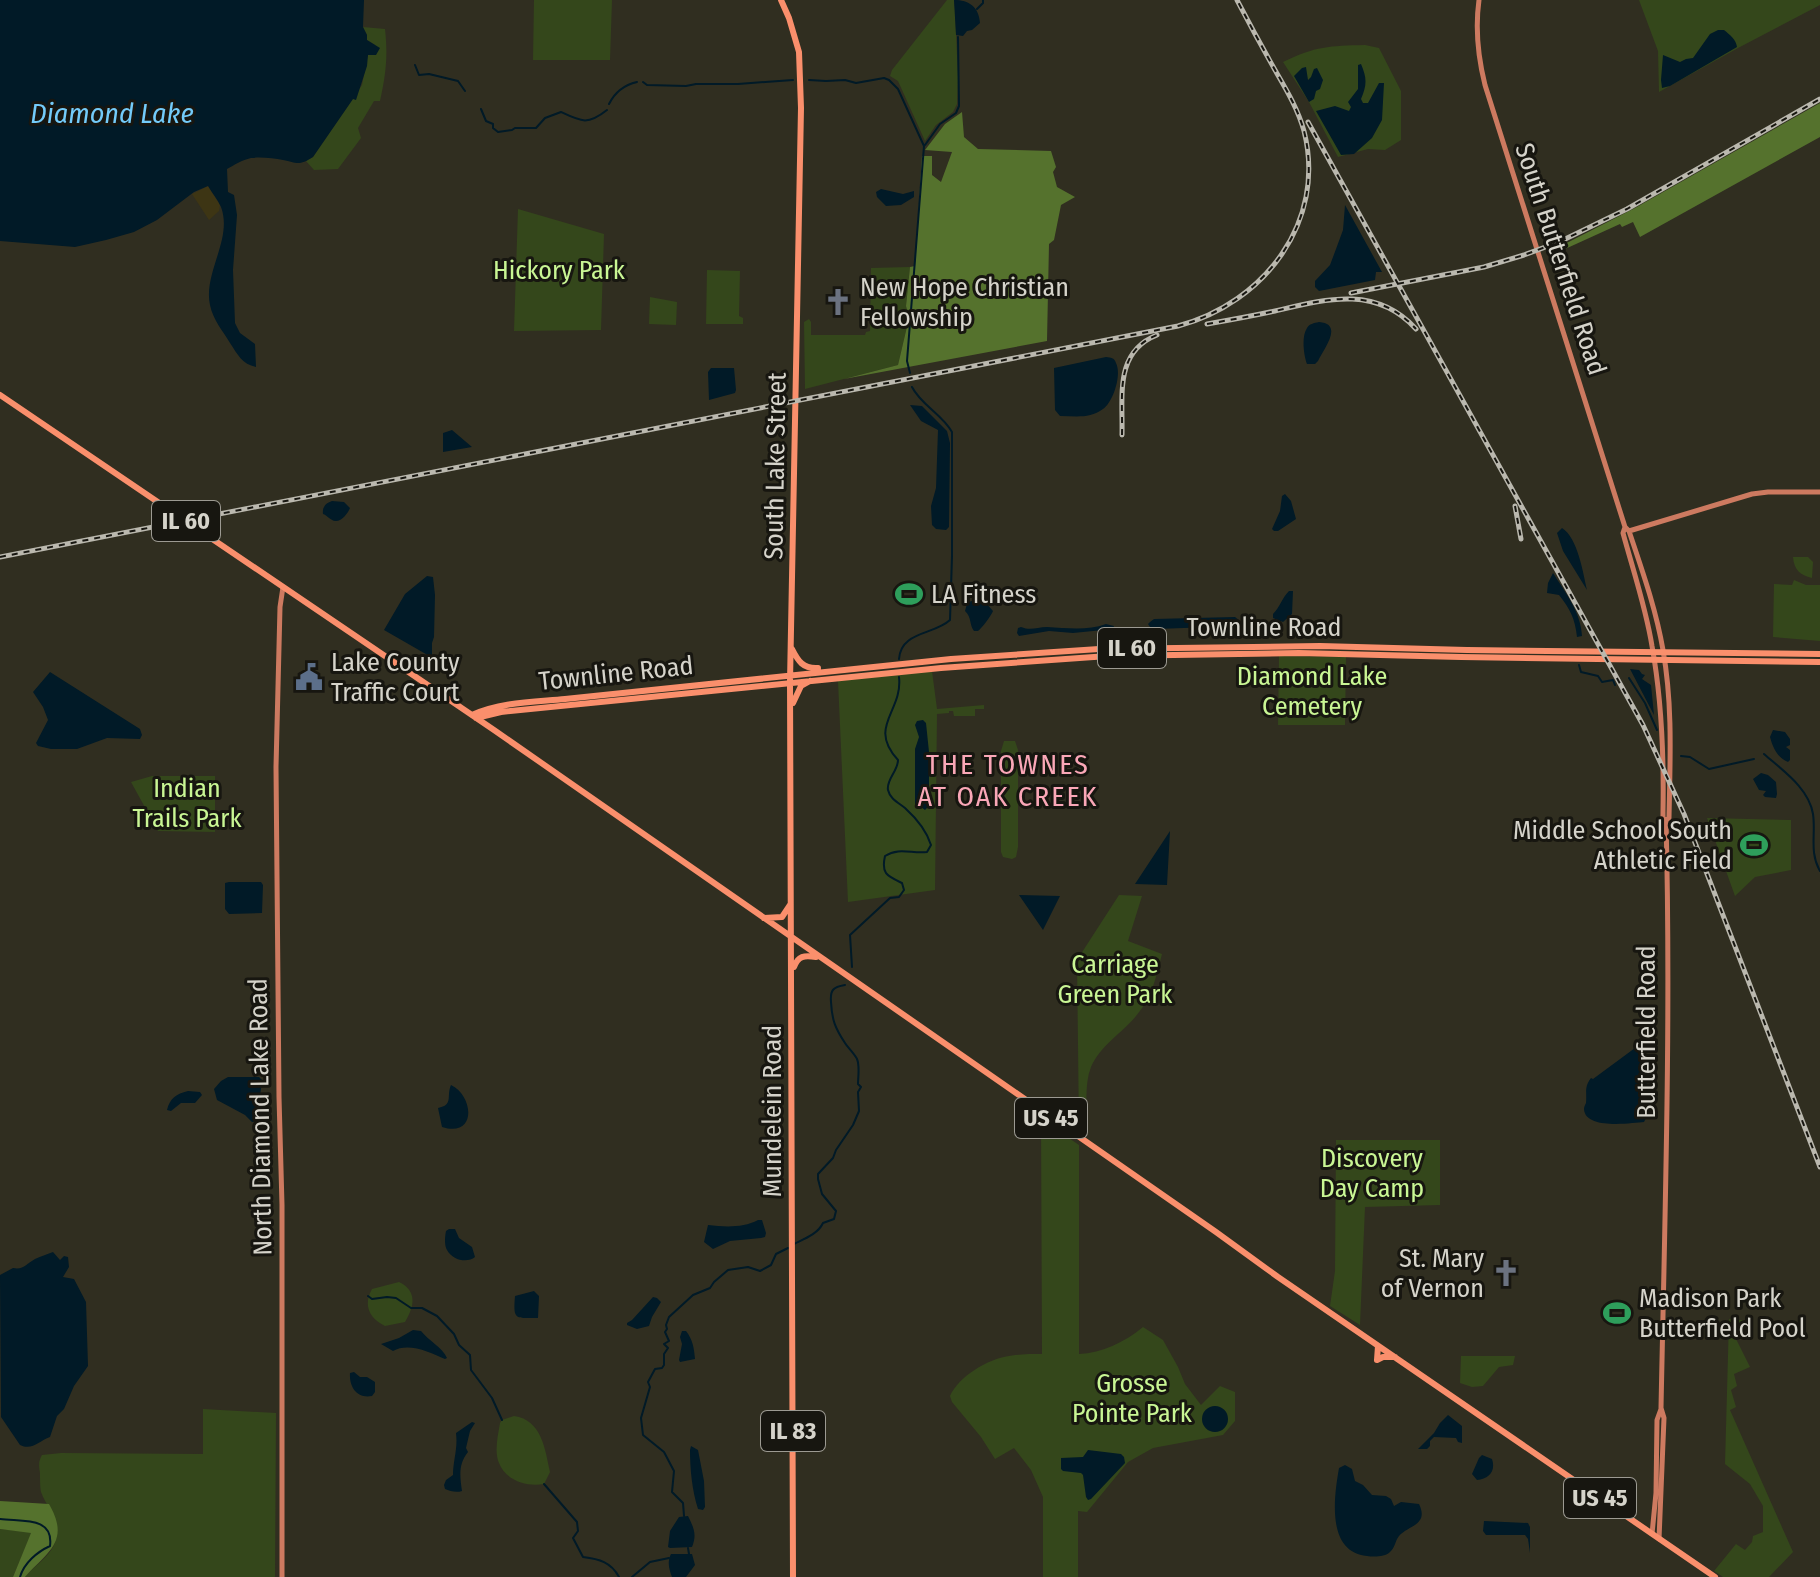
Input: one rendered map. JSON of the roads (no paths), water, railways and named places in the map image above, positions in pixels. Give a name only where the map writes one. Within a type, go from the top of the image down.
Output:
[{"type":"main road","name":"South Lake Street","points":[[781,0],[799,52],[801,108],[790,678],[791,937]]},
{"type":"main road","name":"South Butterfield Road","points":[[1479,0],[1478,50],[1485,85],[1653,608],[1664,655]]},
{"type":"main road","name":"IL 60","points":[[0,395],[474,717]]},
{"type":"main road","points":[[1627,529],[1743,496],[1820,492]]},
{"type":"main road","name":"South Butterfield Road","points":[[1627,529],[1623,533],[1654,655],[1663,741],[1663,818],[1666,820]]},
{"type":"main road","name":"North Diamond Lake Road","points":[[282,1577],[282,1205],[276,767],[283,587]]},
{"type":"main road","name":"Townline Road","points":[[474,717],[842,670],[1069,651],[1320,646],[1654,655]]},
{"type":"main road","points":[[791,647],[800,664],[806,667],[842,670]]},
{"type":"main road","name":"Townline Road","points":[[474,717],[487,709],[508,705],[790,678],[813,680],[1119,655],[1299,653],[1461,657],[1820,654]]},
{"type":"main road","name":"Townline Road","points":[[1664,655],[1820,662]]},
{"type":"main road","name":"Butterfield Road","points":[[1652,1534],[1657,1420],[1661,1408],[1666,1141],[1666,820],[1669,818],[1671,737],[1664,655]]},
{"type":"main road","points":[[790,714],[801,686],[813,680]]},
{"type":"main road","points":[[494,730],[501,712]]},
{"type":"main road","points":[[474,717],[791,937]]},
{"type":"main road","points":[[764,918],[782,917],[791,903]]},
{"type":"main road","name":"US 45","points":[[791,937],[1715,1577]]},
{"type":"main road","name":"Mundelein Road","points":[[791,937],[793,1577]]},
{"type":"main road","points":[[792,973],[799,957],[820,957]]},
{"type":"main road","points":[[1378,1346],[1377,1360],[1395,1357]]},
{"type":"main road","name":"Butterfield Road","points":[[1659,1539],[1664,1418],[1661,1408]]},
{"type":"water","name":"Diamond Lake","points":[[0,0],[364,0],[363,27],[367,40],[380,48],[376,55],[368,55],[356,100],[353,99],[313,157],[298,163],[251,158],[227,169],[228,192],[234,195],[237,215],[233,270],[235,323],[240,333],[255,344],[256,367],[247,364],[238,355],[211,310],[210,281],[221,244],[224,219],[221,207],[208,186],[194,192],[157,220],[134,232],[106,240],[75,247],[0,241]]},
{"type":"water","points":[[954,0],[972,6],[979,17],[980,23],[963,36],[956,35]]},
{"type":"water","points":[[1718,30],[1730,35],[1737,47],[1662,88],[1663,55],[1680,62],[1693,58],[1710,34]]},
{"type":"water","points":[[1361,64],[1366,82],[1361,99],[1363,103],[1368,103],[1379,83],[1384,83],[1382,120],[1372,138],[1354,154],[1341,155],[1316,111],[1335,106],[1349,111],[1351,107],[1348,102],[1358,89],[1358,65]]},
{"type":"water","points":[[1306,67],[1308,80],[1317,68],[1323,80],[1314,99],[1309,102],[1294,76]]},
{"type":"water","points":[[881,189],[903,194],[914,191],[914,197],[901,205],[886,206],[877,197],[876,192]]},
{"type":"water","points":[[1345,205],[1382,272],[1376,272],[1375,280],[1319,291],[1315,281],[1330,265],[1343,230]]},
{"type":"water","points":[[1319,322],[1330,327],[1330,337],[1318,361],[1307,364],[1305,332],[1309,326]]},
{"type":"water","points":[[1112,358],[1118,368],[1116,388],[1107,406],[1088,416],[1060,416],[1055,410],[1054,368]]},
{"type":"water","points":[[711,368],[734,368],[735,393],[709,400],[708,372]]},
{"type":"water","points":[[910,405],[922,406],[947,431],[950,443],[949,527],[946,530],[936,529],[932,525],[938,430],[921,421]]},
{"type":"water","points":[[452,430],[472,447],[443,452],[443,433]]},
{"type":"water","points":[[1285,494],[1291,501],[1296,519],[1274,531],[1272,529]]},
{"type":"water","points":[[332,501],[344,502],[350,508],[338,521],[323,514],[325,506]]},
{"type":"water","points":[[1562,528],[1576,548],[1587,590],[1563,551],[1557,533]]},
{"type":"water","points":[[1553,573],[1576,611],[1582,636],[1577,637],[1571,614],[1559,595],[1547,593]]},
{"type":"water","points":[[427,576],[433,577],[435,595],[432,657],[384,630],[405,594]]},
{"type":"water","points":[[1289,591],[1293,591],[1292,614],[1283,622],[1273,618],[1273,614]]},
{"type":"water","points":[[971,601],[986,603],[993,611],[978,631],[974,631],[965,611]]},
{"type":"water","points":[[1235,617],[1240,621],[1240,626],[1156,629],[1148,624],[1154,619]]},
{"type":"water","points":[[1106,624],[1114,626],[1113,629],[1073,633],[1049,631],[1019,636],[1017,633],[1021,627],[1084,628]]},
{"type":"water","points":[[1630,669],[1639,670],[1645,675],[1642,679],[1651,685],[1654,715]]},
{"type":"water","points":[[50,672],[140,729],[140,739],[107,738],[77,749],[38,746],[36,743],[48,720],[33,692]]},
{"type":"water","points":[[923,720],[929,752],[929,806],[925,810],[915,807],[915,749],[919,737],[915,725]]},
{"type":"water","points":[[1773,730],[1785,732],[1790,739],[1790,745],[1786,747],[1790,750],[1788,762],[1774,748],[1770,737]]},
{"type":"water","points":[[1761,773],[1776,782],[1776,798],[1765,797],[1766,791],[1759,790],[1753,779]]},
{"type":"water","points":[[1170,831],[1167,885],[1135,884]]},
{"type":"water","points":[[261,882],[262,913],[229,914],[225,909],[225,883]]},
{"type":"water","points":[[1019,895],[1060,896],[1043,930]]},
{"type":"water","points":[[1645,1047],[1644,1122],[1600,1123],[1586,1116],[1586,1090],[1591,1078],[1635,1048]]},
{"type":"water","points":[[228,1077],[259,1077],[262,1080],[261,1121],[252,1122],[217,1100],[214,1089]]},
{"type":"water","points":[[451,1085],[464,1098],[468,1114],[461,1127],[453,1129],[442,1127],[438,1108],[448,1102]]},
{"type":"water","points":[[188,1091],[202,1095],[195,1103],[181,1103],[171,1111],[167,1110],[174,1097]]},
{"type":"water","points":[[762,1220],[765,1237],[730,1241],[713,1249],[704,1242],[708,1225],[740,1226]]},
{"type":"water","points":[[449,1229],[455,1229],[459,1238],[472,1247],[475,1257],[461,1260],[450,1254],[445,1240]]},
{"type":"water","points":[[53,1252],[60,1260],[68,1257],[69,1267],[63,1277],[74,1279],[86,1302],[88,1366],[57,1416],[50,1437],[24,1447],[1,1417],[0,1275]]},
{"type":"water","points":[[534,1291],[539,1296],[538,1318],[517,1316],[515,1296]]},
{"type":"water","points":[[653,1297],[661,1302],[649,1326],[637,1329],[627,1325],[627,1323]]},
{"type":"water","points":[[413,1330],[421,1331],[447,1358],[405,1347],[393,1351],[381,1344]]},
{"type":"water","points":[[682,1331],[686,1331],[690,1338],[695,1359],[680,1362],[680,1337]]},
{"type":"water","points":[[350,1373],[375,1382],[372,1396],[362,1396],[355,1391],[350,1378]]},
{"type":"water","points":[[1215,1406],[1225,1409],[1228,1419],[1225,1429],[1215,1432],[1205,1429],[1202,1419],[1205,1409]]},
{"type":"water","points":[[1448,1415],[1462,1426],[1462,1443],[1456,1438],[1434,1437],[1427,1449],[1418,1449],[1434,1433]]},
{"type":"water","points":[[475,1423],[470,1431],[468,1452],[461,1466],[462,1491],[447,1490],[444,1485],[453,1475],[456,1433]]},
{"type":"water","points":[[691,1446],[698,1450],[704,1481],[703,1510],[698,1509],[694,1494]]},
{"type":"water","points":[[1088,1450],[1121,1454],[1125,1463],[1088,1500],[1083,1475],[1063,1471],[1061,1458],[1083,1457]]},
{"type":"water","points":[[1482,1455],[1492,1459],[1493,1467],[1488,1476],[1477,1480],[1472,1474]]},
{"type":"water","points":[[1345,1465],[1352,1469],[1355,1481],[1372,1495],[1386,1496],[1394,1506],[1401,1502],[1419,1504],[1420,1520],[1399,1536],[1392,1550],[1385,1555],[1370,1556],[1354,1552],[1345,1545],[1339,1534],[1336,1493],[1339,1468]]},
{"type":"water","points":[[688,1516],[694,1532],[692,1547],[668,1547],[670,1531],[679,1517]]},
{"type":"water","points":[[1484,1521],[1528,1523],[1530,1553],[1525,1535],[1486,1535],[1483,1531]]},
{"type":"water","points":[[671,1554],[692,1554],[695,1565],[686,1577],[672,1577],[669,1566]]},
{"type":"waterway","points":[[977,9],[983,0]]},
{"type":"waterway","points":[[925,145],[940,124],[956,113],[959,106],[958,37]]},
{"type":"waterway","points":[[415,65],[419,75],[429,74],[458,81],[465,91]]},
{"type":"waterway","points":[[809,80],[856,83],[884,78],[889,80],[898,89],[924,146],[907,361],[910,373]]},
{"type":"waterway","points":[[643,82],[647,85],[686,86],[793,80]]},
{"type":"waterway","points":[[609,104],[620,90],[637,82]]},
{"type":"waterway","points":[[481,109],[486,121],[493,124],[498,132],[536,128],[545,118],[561,112],[590,120],[607,110]]},
{"type":"waterway","points":[[899,659],[901,650],[912,638],[950,620],[952,432],[912,387]]},
{"type":"waterway","points":[[1579,665],[1581,672],[1598,676],[1602,682],[1613,680],[1615,685]]},
{"type":"waterway","points":[[852,967],[850,935],[890,898],[899,897],[904,890],[902,883],[885,871],[885,856],[900,851],[927,852],[931,845],[917,821],[888,790],[898,760],[889,748],[886,728],[899,689],[899,677]]},
{"type":"waterway","points":[[1629,678],[1657,730]]},
{"type":"waterway","points":[[1764,754],[1794,780],[1806,796],[1813,814],[1815,857],[1820,871]]},
{"type":"waterway","points":[[1681,756],[1690,757],[1709,769],[1754,759]]},
{"type":"waterway","points":[[794,1244],[814,1233],[823,1223],[834,1219],[836,1211],[822,1194],[818,1174],[833,1158],[859,1111],[858,1092],[861,1087],[858,1084],[858,1062],[836,1028],[831,1008],[832,992],[845,985]]},
{"type":"waterway","points":[[684,1516],[683,1503],[672,1492],[674,1471],[664,1452],[643,1435],[641,1418],[650,1387],[648,1382],[655,1369],[664,1365],[664,1354],[668,1348],[664,1344],[669,1341],[665,1332],[669,1317],[693,1295],[710,1288],[728,1270],[748,1267],[760,1271],[771,1265],[776,1254],[788,1248]]},
{"type":"waterway","points":[[368,1296],[372,1299],[396,1298],[411,1308],[422,1308],[437,1316],[470,1355],[471,1370],[492,1398],[502,1420]]},
{"type":"waterway","points":[[544,1484],[577,1522],[578,1531],[573,1538],[583,1557],[604,1562],[619,1577]]},
{"type":"waterway","points":[[0,1519],[34,1522],[47,1530],[50,1536],[50,1546],[32,1558],[20,1577]]},
{"type":"waterway","points":[[688,1548],[689,1554]]},
{"type":"waterway","points":[[632,1577],[650,1562],[669,1558]]},
{"type":"railway","points":[[0,557],[1178,326],[1209,315],[1237,299],[1262,278],[1282,254],[1297,227],[1306,197],[1309,165],[1304,131],[1295,107],[1237,0]]},
{"type":"railway","points":[[1351,293],[1484,267],[1559,242],[1627,209],[1820,99]]},
{"type":"railway","points":[[1308,122],[1643,725],[1684,814],[1820,1167]]},
{"type":"railway","points":[[1207,324],[1313,303],[1350,299],[1384,306],[1401,315],[1416,329]]},
{"type":"railway","points":[[1122,435],[1122,391],[1127,364],[1143,343],[1157,335]]},
{"type":"railway","points":[[1515,506],[1521,539]]},
{"type":"place","name":"New Hope Christian Fellowship","points":[[838,302]]},
{"type":"place","name":"LA Fitness","points":[[909,594]]},
{"type":"place","name":"Lake County Traffic Court","points":[[309,677]]},
{"type":"place","name":"Middle School South Athletic Field","points":[[1754,845]]},
{"type":"place","name":"St. Mary of Vernon","points":[[1506,1273]]},
{"type":"place","name":"Madison Park Butterfield Pool","points":[[1617,1313]]},
{"type":"district","name":"THE TOWNES AT OAK CREEK","points":[[1008,780]]},
{"type":"park label","name":"Hickory Park","points":[[559,270]]},
{"type":"park label","name":"Diamond Lake Cemetery","points":[[1312,691]]},
{"type":"park label","name":"Indian Trails Park","points":[[187,803]]},
{"type":"park label","name":"Carriage Green Park","points":[[1115,979]]},
{"type":"park label","name":"Discovery Day Camp","points":[[1372,1173]]},
{"type":"park label","name":"Grosse Pointe Park","points":[[1132,1398]]}]
